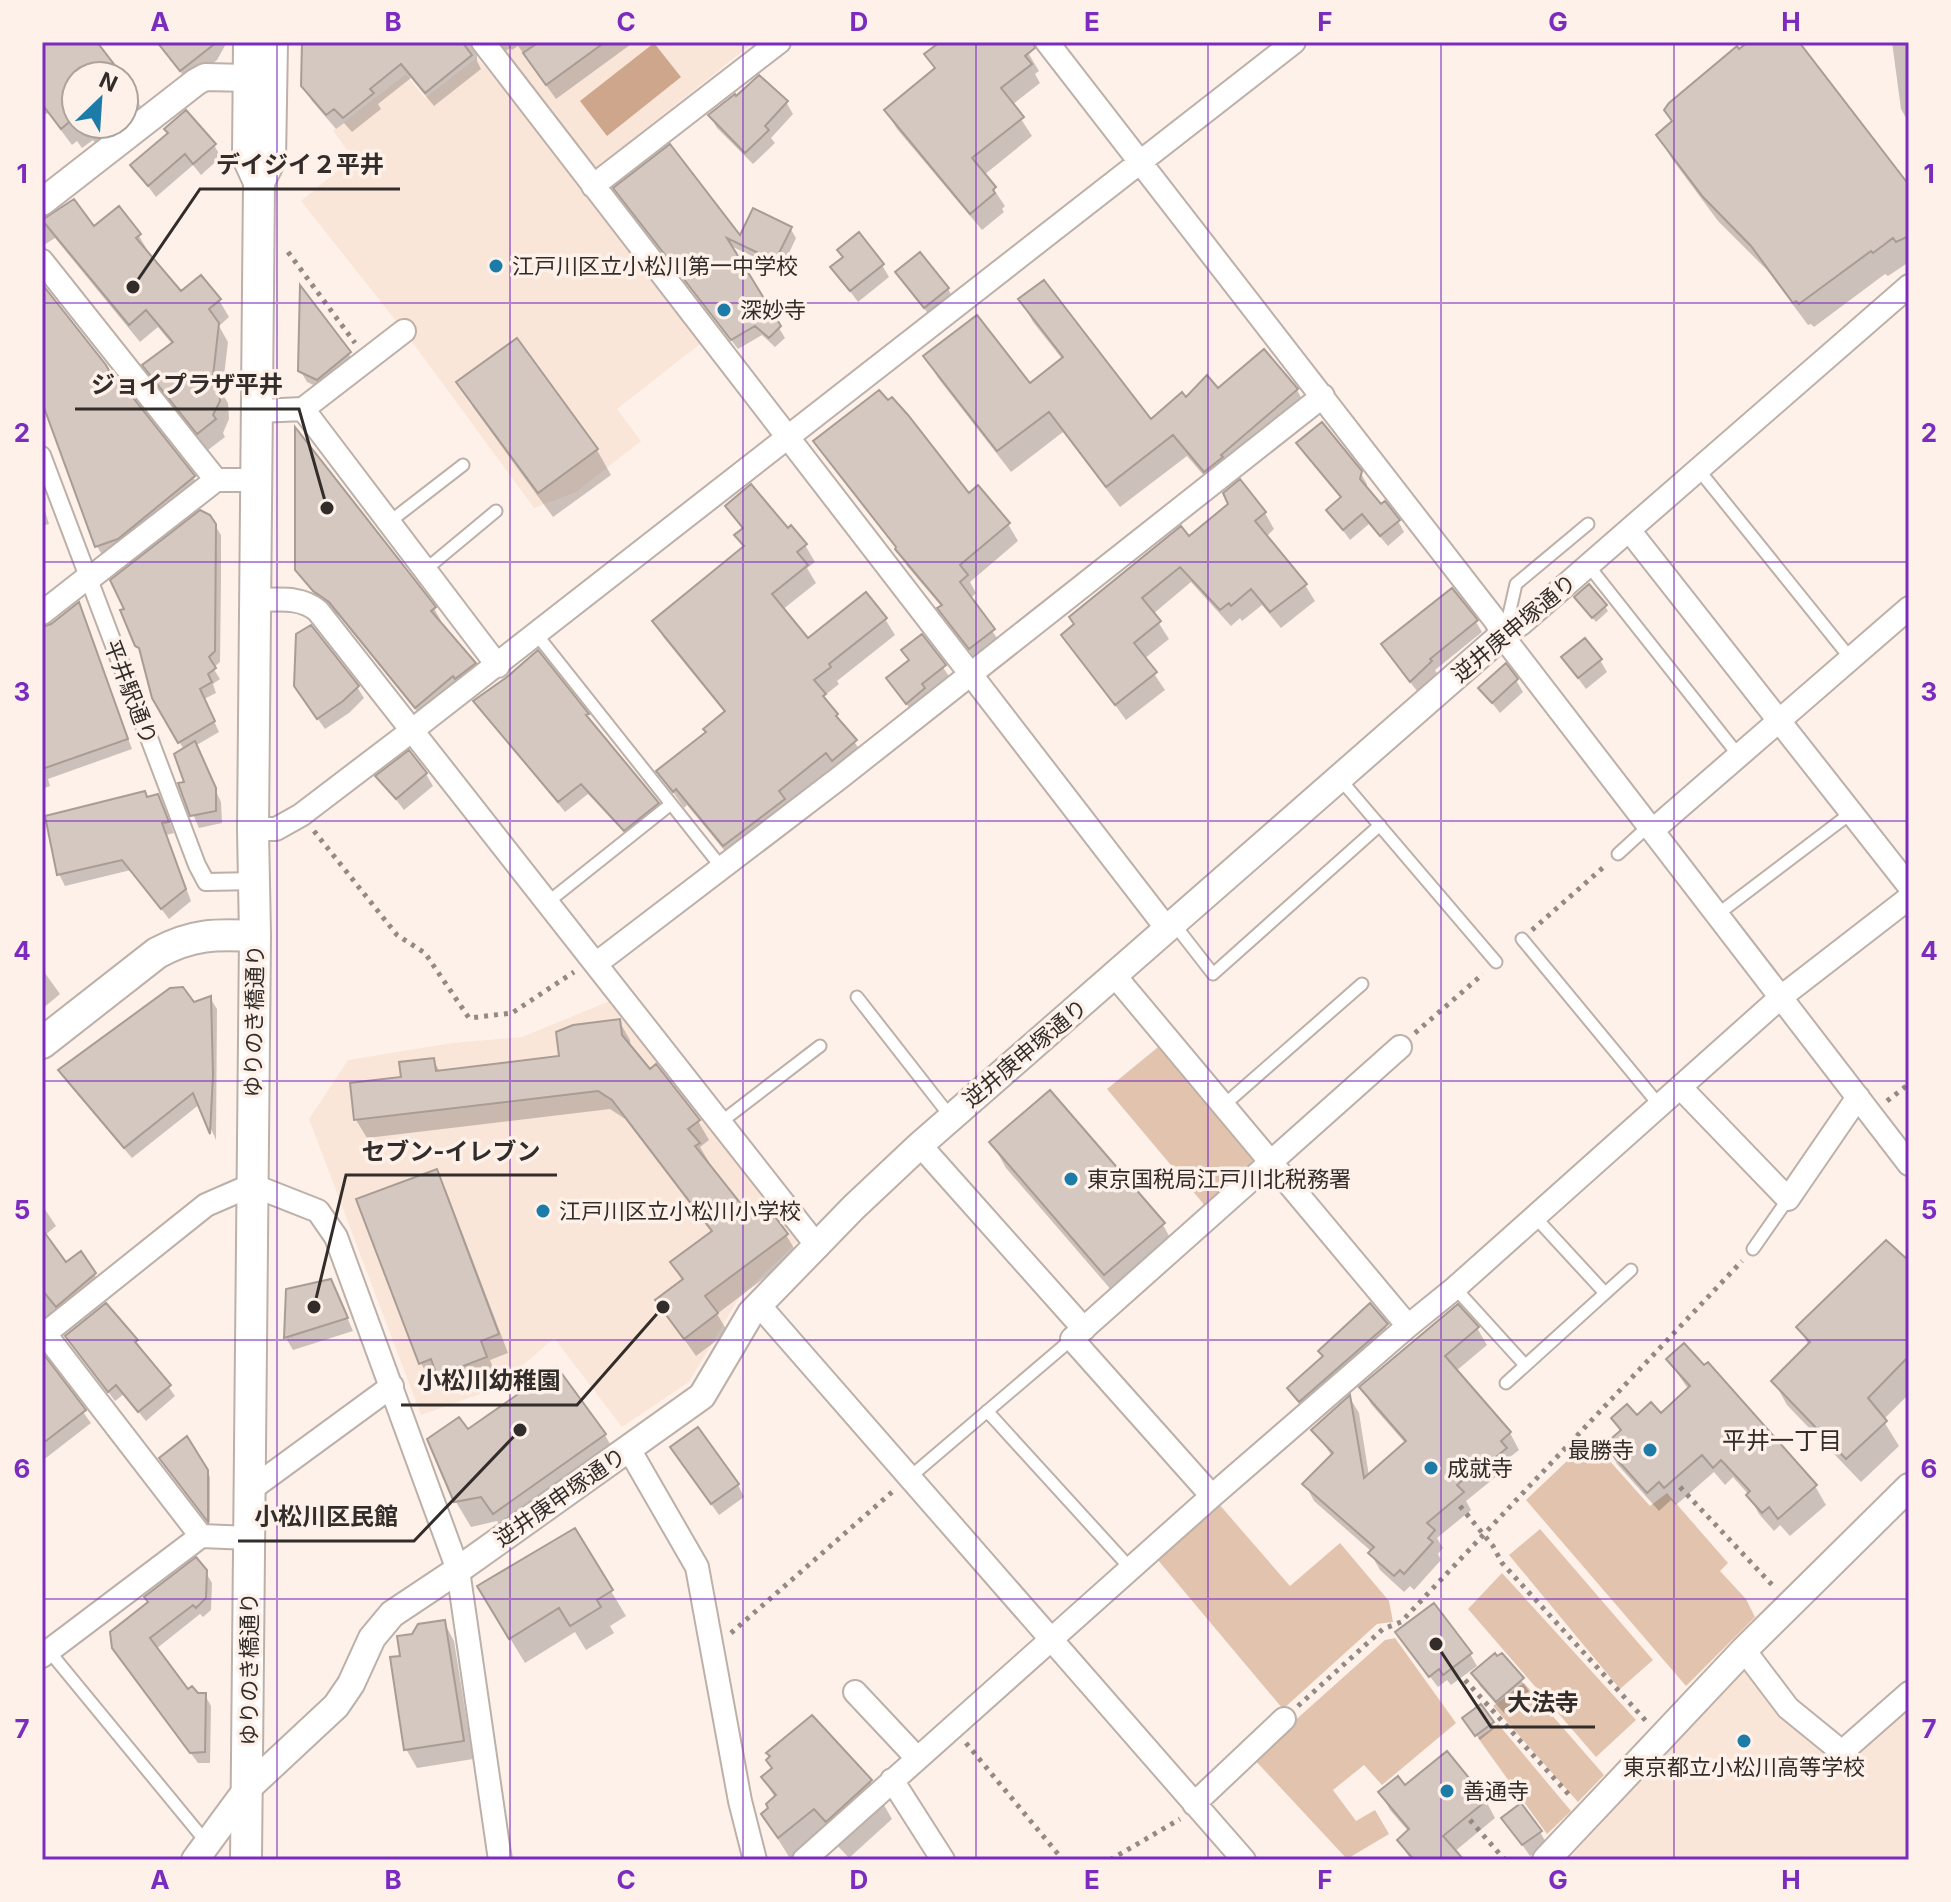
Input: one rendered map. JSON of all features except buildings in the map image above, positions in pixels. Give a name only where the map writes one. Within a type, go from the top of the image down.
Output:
[{"type":"main road","points":[[249,42],[248,158],[259,182]]},
{"type":"main road","points":[[259,182],[270,160],[272,42]]},
{"type":"main road","name":"ゆりのき橋通り","points":[[246,1860],[259,182]]},
{"type":"main road","points":[[42,1043],[157,953],[172,945],[209,935],[255,936]]},
{"type":"street","points":[[483,42],[969,674],[1171,927]]},
{"type":"street","points":[[593,186],[779,42]]},
{"type":"street","points":[[1047,42],[1323,396],[1505,633],[1511,647],[1909,1164]]},
{"type":"street","points":[[253,829],[276,829],[301,815],[498,666],[1294,42]]},
{"type":"street","points":[[42,202],[196,82],[205,77],[248,78]]},
{"type":"street","points":[[42,261],[216,480]]},
{"type":"street","name":"逆井庚申塚通り","points":[[201,1852],[248,1788],[336,1706],[351,1684],[372,1638],[392,1614],[702,1396],[751,1313],[854,1207],[950,1116],[1909,286]]},
{"type":"street","points":[[259,411],[303,409],[404,331]]},
{"type":"street","points":[[595,961],[722,868],[1323,396]]},
{"type":"street","points":[[303,409],[498,666]]},
{"type":"street","name":"平井駅通り","points":[[42,455],[197,865],[206,882],[255,881]]},
{"type":"street","points":[[42,613],[216,480],[258,480]]},
{"type":"street","points":[[1629,530],[1909,886]]},
{"type":"street","points":[[256,600],[295,600],[309,604],[318,611],[410,732],[595,961],[818,1247]]},
{"type":"street","points":[[1653,830],[1909,608]]},
{"type":"street","points":[[804,1860],[1212,1496],[1455,1288],[1781,997],[1909,898]]},
{"type":"street","points":[[1115,976],[1408,1326]]},
{"type":"street","points":[[1078,1334],[1400,1047]]},
{"type":"street","points":[[1680,1087],[1788,1199],[1858,1097]]},
{"type":"street","points":[[920,1145],[1212,1496]]},
{"type":"street","points":[[201,1536],[43,1333],[206,1205],[252,1185],[318,1211],[336,1237],[392,1386],[458,1570],[500,1860]]},
{"type":"street","points":[[759,1305],[1244,1860]]},
{"type":"street","points":[[250,1490],[392,1386]]},
{"type":"street","points":[[629,1449],[697,1567],[740,1801],[755,1860]]},
{"type":"street","points":[[1546,1860],[1744,1650],[1909,1487]]},
{"type":"street","points":[[45,1653],[201,1536],[250,1538]]},
{"type":"street","points":[[1744,1650],[1788,1708],[1842,1752],[1909,1693]]},
{"type":"street","points":[[855,1692],[917,1758]]},
{"type":"street","points":[[1196,1806],[1284,1719]]},
{"type":"street","points":[[892,1780],[943,1860]]},
{"type":"lane","points":[[388,523],[463,465]]},
{"type":"lane","points":[[1698,469],[1851,659]]},
{"type":"lane","points":[[425,570],[496,511]]},
{"type":"lane","points":[[1505,633],[1516,584],[1588,524]]},
{"type":"lane","points":[[1588,565],[1739,756]]},
{"type":"lane","points":[[537,635],[722,868]]},
{"type":"lane","points":[[1340,778],[1496,962]]},
{"type":"lane","points":[[548,902],[671,804]]},
{"type":"lane","points":[[1718,914],[1851,813]]},
{"type":"lane","points":[[1171,927],[1213,974],[1380,825]]},
{"type":"lane","points":[[1618,854],[1642,832],[1653,830]]},
{"type":"lane","points":[[1522,939],[1660,1106]]},
{"type":"lane","points":[[1224,1105],[1362,984]]},
{"type":"lane","points":[[857,997],[950,1116]]},
{"type":"lane","points":[[721,1122],[820,1046]]},
{"type":"lane","points":[[1753,1249],[1788,1199]]},
{"type":"lane","points":[[1535,1217],[1605,1293]]},
{"type":"lane","points":[[1506,1383],[1631,1270]]},
{"type":"lane","points":[[1455,1288],[1525,1365]]},
{"type":"lane","points":[[910,1477],[1078,1334]]},
{"type":"lane","points":[[987,1411],[1131,1569]]},
{"type":"lane","points":[[45,1653],[201,1852]]},
{"type":"path","points":[[288,252],[367,360]]},
{"type":"path","points":[[301,815],[397,935],[425,953],[469,1018],[512,1013],[595,961]]},
{"type":"path","points":[[1284,1719],[1383,1629],[1401,1622],[1753,1249]]},
{"type":"path","points":[[713,1650],[910,1477]]},
{"type":"path","points":[[1680,1487],[1790,1604]]},
{"type":"path","points":[[1460,1506],[1502,1563],[1661,1737]]},
{"type":"path","points":[[1465,1680],[1587,1816]]},
{"type":"path","points":[[952,1726],[1063,1860]]},
{"type":"path","points":[[1110,1860],[1196,1806]]},
{"type":"path","points":[[1470,1820],[1505,1860]]},
{"type":"shaded area","name":"江戸川区立小松川第一中学校","points":[[505,42],[754,42],[594,170],[525,85],[509,97],[700,344],[617,409],[641,441],[576,492],[534,508],[404,331],[301,201],[353,158],[333,131],[406,74],[425,98],[477,58],[502,87],[517,74],[497,48]]},
{"type":"shaded area","points":[[654,43],[681,77],[607,136],[580,101]]},
{"type":"shaded area","name":"江戸川区立小松川小学校","points":[[612,1000],[799,1240],[739,1298],[689,1382],[622,1427],[554,1338],[497,1388],[421,1415],[309,1119],[348,1060],[452,1043],[522,1037]]},
{"type":"shaded area","points":[[1163,1043],[1262,1160],[1206,1207],[1107,1089]]},
{"type":"shaded area","points":[[1590,1439],[1650,1506],[1667,1493],[1728,1563],[1720,1571],[1746,1599],[1755,1617],[1686,1686],[1526,1500]]},
{"type":"shaded area","points":[[1218,1503],[1290,1586],[1340,1543],[1389,1601],[1393,1622],[1377,1624],[1283,1709],[1157,1559]]},
{"type":"shaded area","points":[[1540,1529],[1653,1660],[1620,1689],[1509,1555]]},
{"type":"shaded area","points":[[1502,1573],[1636,1720],[1596,1757],[1468,1609]]},
{"type":"shaded area","points":[[1395,1638],[1456,1723],[1382,1785],[1364,1765],[1333,1790],[1356,1821],[1375,1810],[1389,1834],[1347,1859],[1253,1758],[1385,1640]]},
{"type":"shaded area","name":"東京都立小松川高等学校","points":[[1743,1668],[1783,1717],[1839,1765],[1909,1703],[1909,1860],[1568,1860]]},
{"type":"shaded area","points":[[1524,1683],[1604,1775],[1578,1802],[1493,1706]]},
{"type":"shaded area","points":[[1498,1724],[1571,1811],[1547,1834],[1478,1738]]},
{"type":"place","name":"江戸川区立小松川第一中学校","points":[[496,266]]},
{"type":"place","name":"デイジイ２平井","points":[[133,287]]},
{"type":"place","name":"深妙寺","points":[[724,310]]},
{"type":"place","name":"ジョイプラザ平井","points":[[327,508]]},
{"type":"place","name":"東京国税局江戸川北税務署","points":[[1071,1179]]},
{"type":"place","name":"江戸川区立小松川小学校","points":[[543,1211]]},
{"type":"place","name":"セブン-イレブン","points":[[314,1307]]},
{"type":"place","name":"小松川幼稚園","points":[[663,1307]]},
{"type":"place","name":"小松川区民館","points":[[520,1430]]},
{"type":"place","name":"最勝寺","points":[[1650,1450]]},
{"type":"place","name":"成就寺","points":[[1431,1468]]},
{"type":"place","name":"大法寺","points":[[1436,1644]]},
{"type":"place","name":"東京都立小松川高等学校","points":[[1744,1741]]},
{"type":"place","name":"善通寺","points":[[1447,1791]]},
{"type":"district","name":"平井一丁目","points":[[1782,1440]]}]
